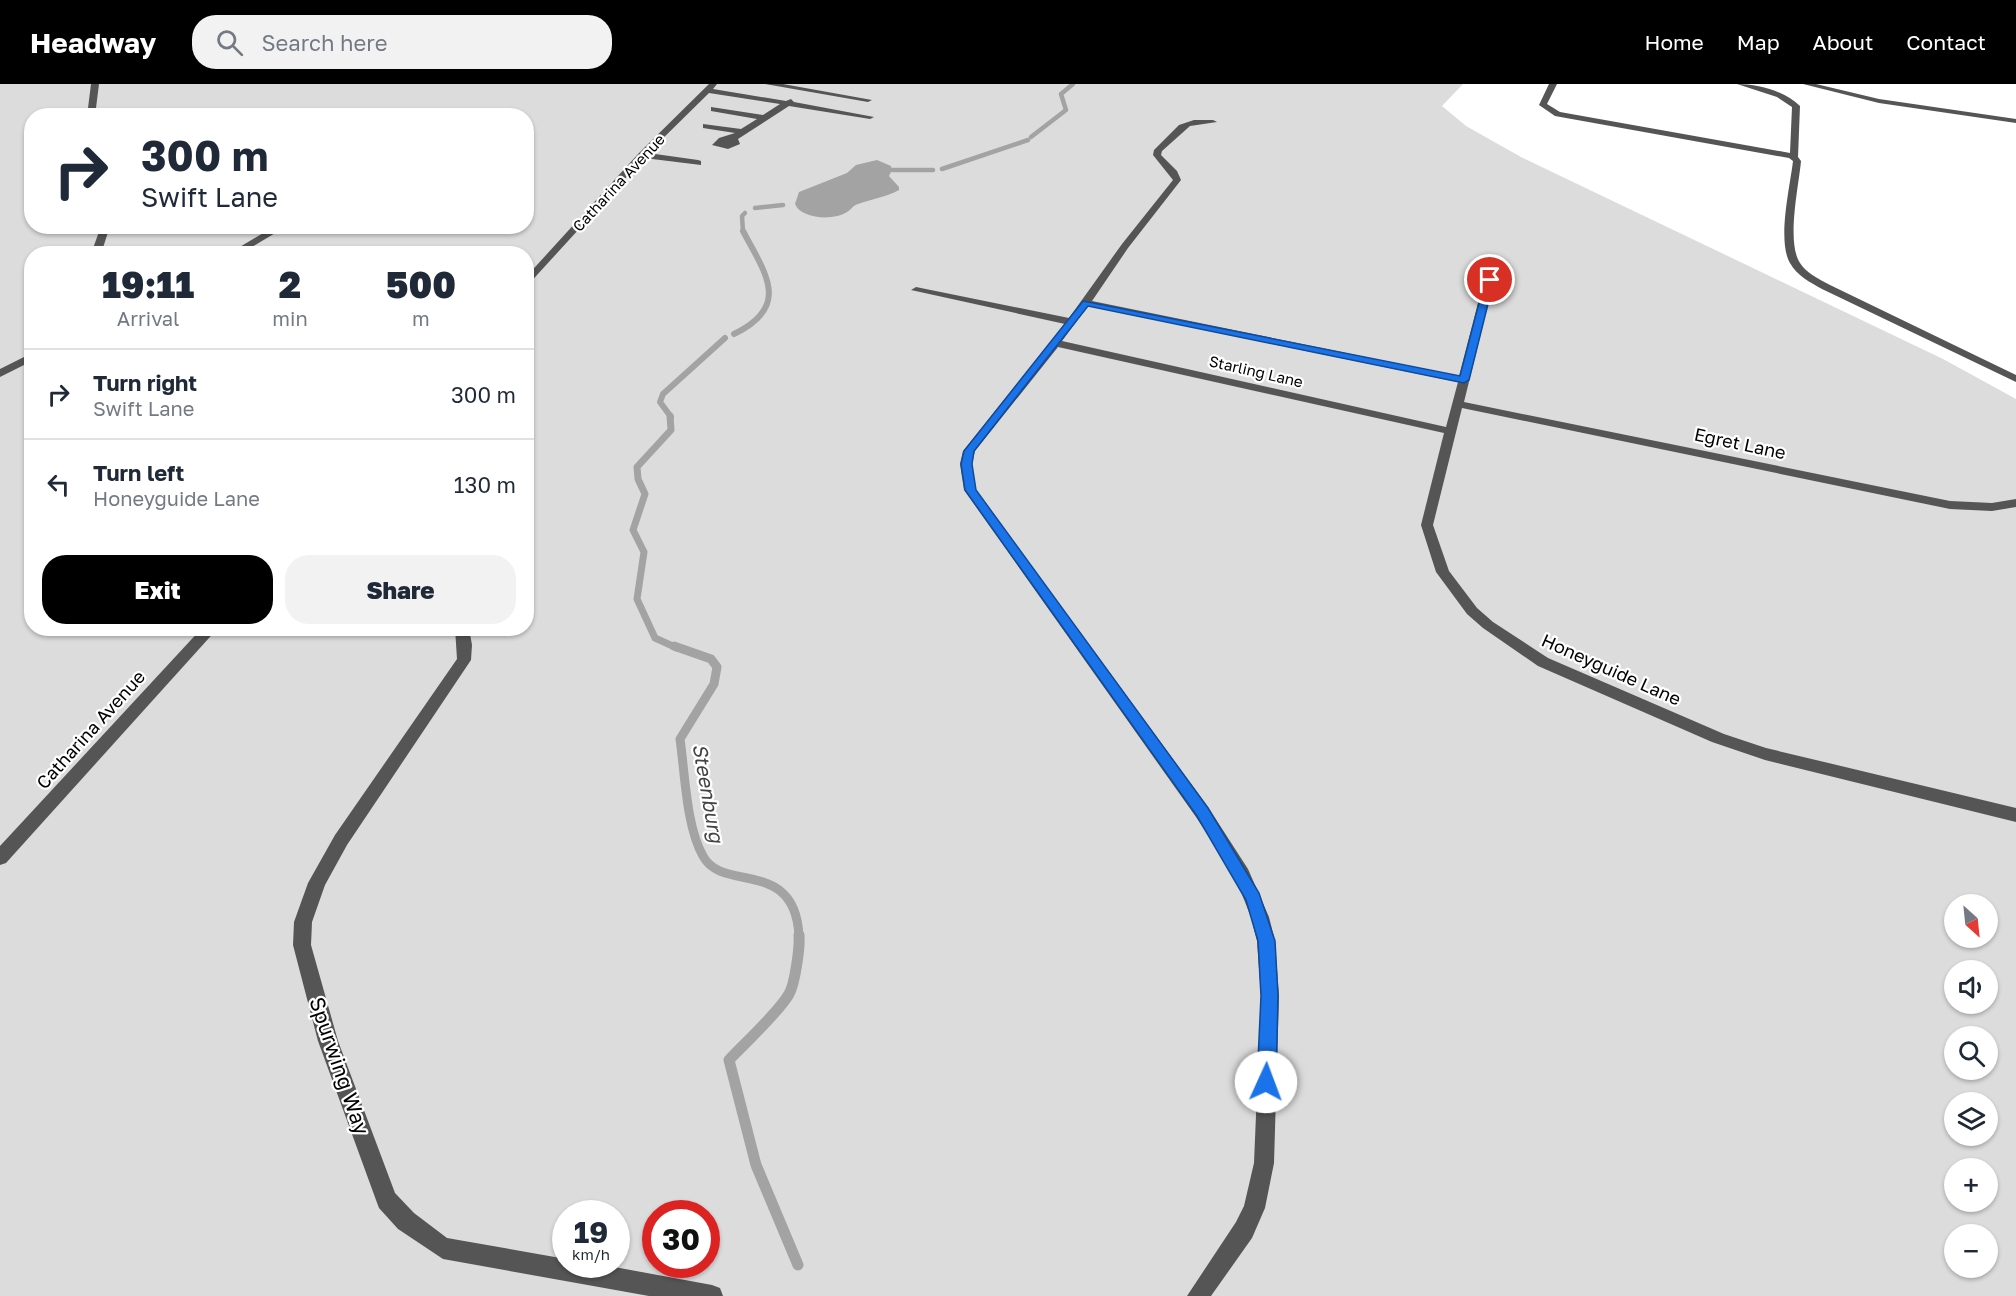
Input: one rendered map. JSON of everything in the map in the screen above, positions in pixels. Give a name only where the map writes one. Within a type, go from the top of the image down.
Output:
[{"type":"street","points":[[92,108],[95,84]]},
{"type":"street","points":[[769,84],[868,100]]},
{"type":"street","points":[[1553,84],[1543,105],[1558,114],[1794,157]]},
{"type":"street","points":[[1741,84],[1780,95],[1796,106],[1794,157],[1797,161],[1791,234],[1792,259],[1804,272],[1826,287],[2016,379]]},
{"type":"street","points":[[1807,84],[1879,101],[2016,121]]},
{"type":"street","points":[[710,87],[870,117]]},
{"type":"street","name":"Catharina Avenue","points":[[534,275],[642,155],[710,87]]},
{"type":"street","points":[[732,139],[808,90]]},
{"type":"street","points":[[714,110],[764,118]]},
{"type":"street","points":[[1198,1296],[1244,1230],[1254,1208],[1264,1163],[1270,996],[1266,941],[1260,917],[1242,874],[1202,812],[970,490],[966,464],[969,451],[1072,322],[1125,246],[1177,180],[1174,173],[1157,155],[1158,150],[1187,122],[1195,120],[1213,122]]},
{"type":"street","points":[[706,126],[742,132]]},
{"type":"street","points":[[642,155],[699,163]]},
{"type":"street","points":[[247,246],[268,234]]},
{"type":"street","name":"Honeyguide Lane","points":[[1490,280],[1427,525],[1428,534],[1443,572],[1458,596],[1488,626],[1519,648],[1566,673],[1745,748],[2016,815]]},
{"type":"street","points":[[916,290],[1072,322]]},
{"type":"street","points":[[1086,303],[1464,380]]},
{"type":"street","name":"Starling Lane","points":[[1055,343],[1450,431]]},
{"type":"street","points":[[0,374],[24,360]]},
{"type":"street","name":"Egret Lane","points":[[1458,404],[1950,505],[1992,507],[2016,503]]},
{"type":"street","name":"Catharina Avenue","points":[[0,858],[204,636]]},
{"type":"street","name":"Spurwing Way","points":[[463,636],[464,660],[341,840],[317,883],[308,906],[302,945],[328,1041],[387,1200],[406,1221],[443,1248],[663,1292],[712,1296]]},
{"type":"shaded area","points":[[0,84],[1463,84],[1442,106],[1466,126],[1521,157],[1943,359],[2016,399],[2016,1296],[0,1296]]},
{"type":"shaded area","points":[[877,160],[891,166],[889,176],[899,190],[856,205],[847,212],[834,217],[818,217],[804,213],[795,204],[799,192],[847,173],[856,165]]},
{"type":"waterway","name":"Steenburg","points":[[1031,137],[1066,110],[1061,94],[1073,84]]},
{"type":"waterway","name":"Steenburg","points":[[942,169],[1028,140]]},
{"type":"waterway","name":"Steenburg","points":[[892,170],[933,170]]},
{"type":"waterway","name":"Steenburg","points":[[755,208],[783,205]]},
{"type":"waterway","name":"Steenburg","points":[[743,232],[742,216],[745,213]]},
{"type":"waterway","name":"Steenburg","points":[[734,334],[752,323],[763,312],[768,300],[765,275],[743,231]]},
{"type":"waterway","name":"Steenburg","points":[[671,417],[660,402],[663,394],[725,338]]},
{"type":"waterway","name":"Steenburg","points":[[670,416],[671,430],[637,467],[638,479],[645,494],[633,530],[644,552],[637,599],[655,638],[677,648]]},
{"type":"waterway","name":"Steenburg","points":[[674,646],[711,659],[717,667],[714,684],[680,739],[687,799],[697,844],[712,867],[725,873],[757,880],[785,895],[795,911],[799,936]]},
{"type":"waterway","name":"Steenburg","points":[[798,1265],[756,1165],[729,1060],[770,1018],[789,994],[797,965],[799,936]]},
{"type":"route","points":[[1266,1082],[1270,996],[1266,941],[1260,917],[1242,874],[1202,812],[970,490],[966,464],[969,451],[1086,303],[1464,380],[1490,280]]}]
